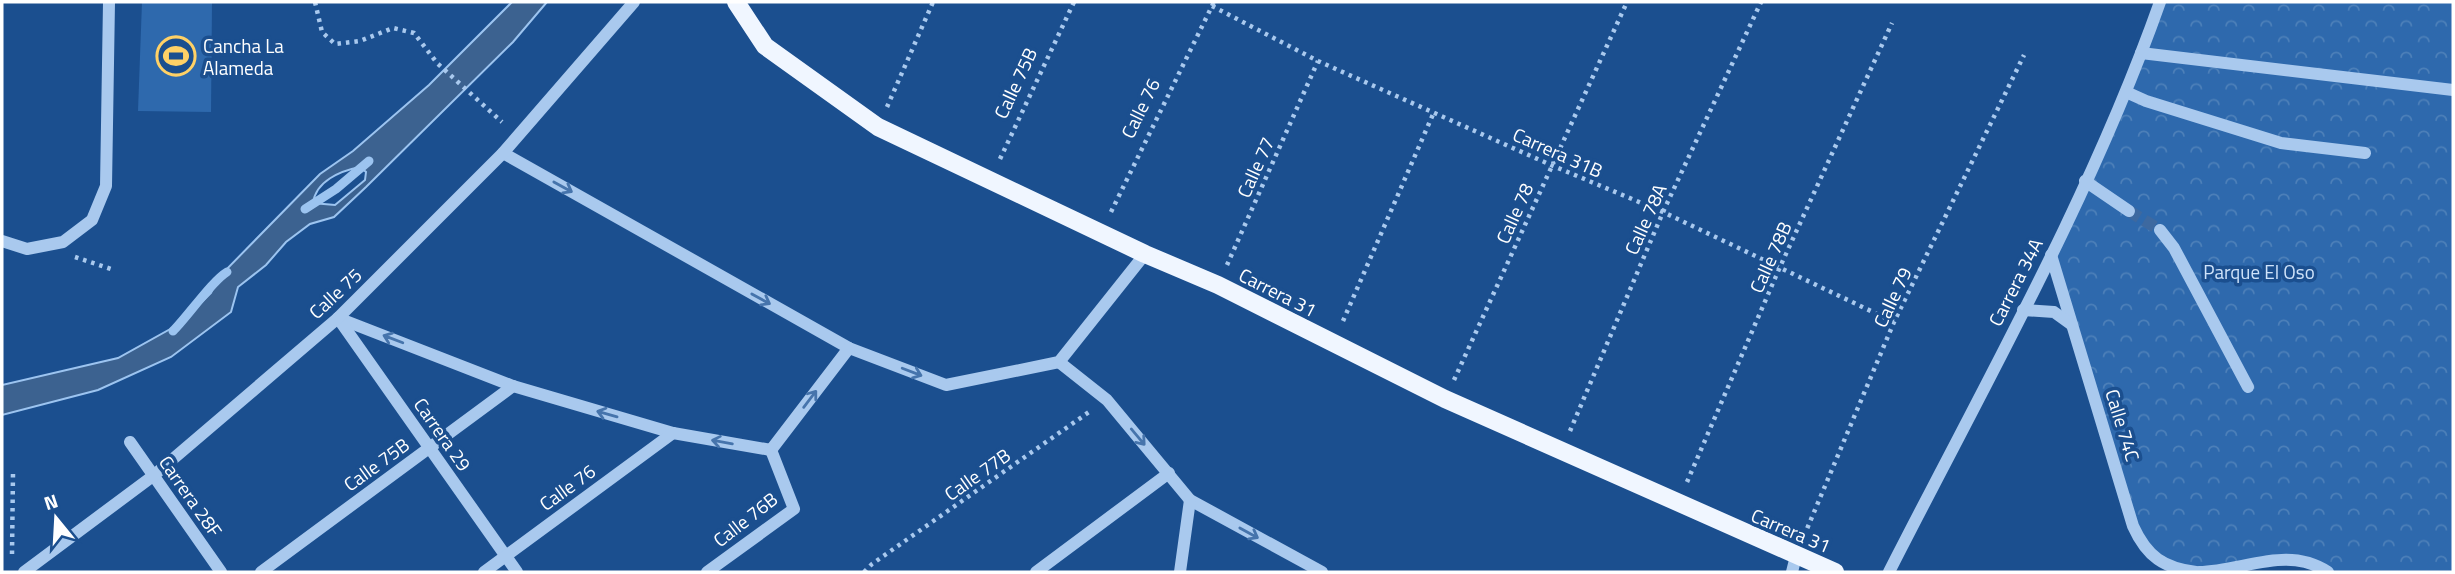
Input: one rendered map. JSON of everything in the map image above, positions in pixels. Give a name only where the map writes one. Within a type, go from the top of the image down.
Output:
[{"type":"main road","name":"Carrera 31","points":[[736,2],[765,46],[878,127],[1145,254],[1218,285],[1445,399],[1678,504],[1794,564],[1835,572]]},
{"type":"street","points":[[2,241],[27,249],[63,242],[92,220],[106,186],[109,2]]},
{"type":"street","name":"Calle 75","points":[[24,572],[153,476],[338,318],[519,136],[634,2]]},
{"type":"street","name":"Carrera 34A","points":[[1889,572],[2051,255],[2126,92],[2160,2]]},
{"type":"street","points":[[2141,53],[2453,90]]},
{"type":"street","points":[[2126,92],[2146,101],[2281,143],[2365,153]]},
{"type":"street","points":[[503,153],[849,348],[946,385],[1059,362],[1145,254]]},
{"type":"street","points":[[2085,181],[2129,211]]},
{"type":"street","points":[[2160,230],[2174,248],[2248,387]]},
{"type":"street","name":"Calle 74C","points":[[2051,255],[2138,538],[2154,557],[2176,570],[2198,572],[2219,572],[2261,561],[2286,558],[2311,563],[2328,572]]},
{"type":"street","points":[[2023,310],[2054,312],[2072,325]]},
{"type":"street","points":[[338,318],[513,386],[673,433],[771,450],[849,348]]},
{"type":"street","name":"Carrera 29","points":[[338,318],[517,572]]},
{"type":"street","points":[[1059,362],[1107,400],[1190,500],[1322,572]]},
{"type":"street","name":"Calle 75B","points":[[261,572],[513,386]]},
{"type":"street","name":"Calle 76","points":[[484,572],[673,433]]},
{"type":"street","name":"Carrera 28F","points":[[130,442],[221,572]]},
{"type":"street","name":"Calle 76B","points":[[707,572],[794,509],[771,450]]},
{"type":"street","points":[[1036,572],[1169,473]]},
{"type":"street","points":[[1180,572],[1190,500]]},
{"type":"path","points":[[315,2],[322,32],[335,44],[360,41],[393,28],[414,33],[438,63],[474,99],[519,136]]},
{"type":"path","points":[[878,127],[933,2]]},
{"type":"path","name":"Calle 75B","points":[[990,181],[1074,2]]},
{"type":"path","name":"Calle 78","points":[[1445,399],[1627,2]]},
{"type":"path","name":"Calle 78A","points":[[1561,451],[1663,212],[1761,2]]},
{"type":"path","name":"Carrera 31B","points":[[1213,4],[1318,61],[1550,165],[1663,212],[1894,323]]},
{"type":"path","name":"Calle 76","points":[[1101,232],[1213,4]]},
{"type":"path","name":"Calle 78B","points":[[1678,504],[1779,269],[1892,23]]},
{"type":"path","name":"Calle 79","points":[[1794,564],[1894,323],[2024,55]]},
{"type":"path","name":"Calle 77","points":[[1218,285],[1318,61]]},
{"type":"path","points":[[1333,344],[1434,112]]},
{"type":"path","name":"Calle 77B","points":[[864,572],[1107,400]]},
{"type":"path","points":[[11,560],[13,473]]},
{"type":"green space","name":"Cancha La Alameda","points":[[142,2],[212,2],[211,112],[138,111]]},
{"type":"green space","name":"Parque El Oso","points":[[2160,2],[2453,2],[2453,572],[2328,572],[2311,563],[2196,572],[2145,548],[2051,255]]},
{"type":"shaded area","points":[[512,2],[547,2],[513,42],[334,217],[310,224],[286,242],[266,265],[238,287],[231,312],[171,357],[98,390],[2,415],[2,385],[118,358],[181,323],[211,293],[218,278],[320,174],[353,151],[429,85]],"holes":[[[360,167],[366,172],[365,180],[335,205],[313,203],[319,189],[330,178]]]},
{"type":"waterway","points":[[305,209],[336,189],[369,161]]},
{"type":"waterway","points":[[173,331],[214,283],[227,272]]},
{"type":"tunnel","points":[[2129,211],[2160,230]]},
{"type":"place","name":"Cancha La Alameda","points":[[176,56]]}]
